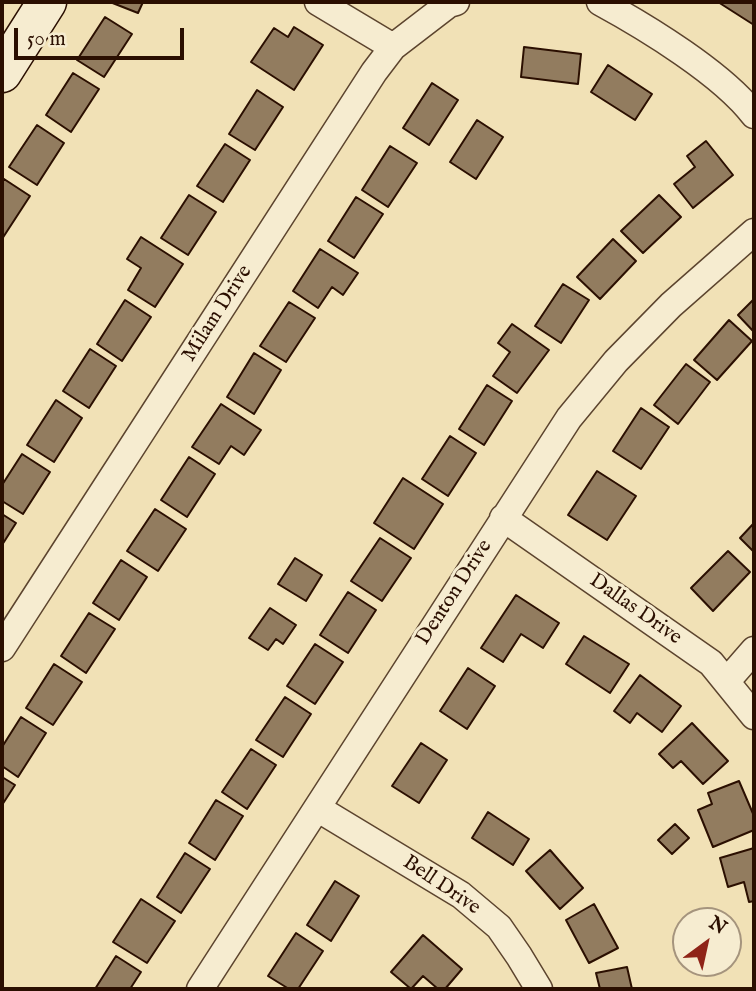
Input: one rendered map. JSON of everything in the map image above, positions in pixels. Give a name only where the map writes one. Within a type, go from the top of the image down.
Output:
[{"type":"street","points":[[2,73],[47,2]]},
{"type":"street","points":[[318,2],[393,47]]},
{"type":"street","name":"Milam Drive","points":[[2,648],[374,72],[393,47],[449,4],[456,2]]},
{"type":"street","points":[[600,2],[630,18],[687,57],[742,98],[754,115]]},
{"type":"street","name":"Denton Drive","points":[[200,989],[569,418],[616,360],[671,305],[754,232]]},
{"type":"street","name":"Dallas Drive","points":[[503,518],[711,663],[754,716]]},
{"type":"street","points":[[727,681],[754,650]]},
{"type":"street","name":"Bell Drive","points":[[317,808],[461,895],[499,927],[539,989]]},
{"type":"building","points":[[110,2],[143,2],[138,13]]},
{"type":"building","points":[[718,2],[754,2],[754,25]]},
{"type":"building","points":[[105,17],[132,34],[104,77],[77,60]]},
{"type":"building","points":[[294,27],[323,45],[294,90],[251,62],[274,28],[288,37]]},
{"type":"building","points":[[524,47],[581,54],[578,84],[521,77]]},
{"type":"building","points":[[608,65],[652,94],[635,120],[591,92]]},
{"type":"building","points":[[73,73],[99,89],[71,132],[46,115]]},
{"type":"building","points":[[432,83],[458,100],[429,145],[403,128]]},
{"type":"building","points":[[257,90],[283,107],[255,150],[229,134]]},
{"type":"building","points":[[477,120],[503,137],[476,179],[450,162]]},
{"type":"building","points":[[37,125],[64,143],[37,185],[9,167]]},
{"type":"building","points":[[706,141],[733,175],[693,208],[674,184],[695,167],[687,156]]},
{"type":"building","points":[[225,144],[250,160],[223,202],[197,186]]},
{"type":"building","points":[[390,146],[417,163],[388,207],[362,190]]},
{"type":"building","points":[[4,179],[30,196],[2,239],[2,183]]},
{"type":"building","points":[[189,195],[216,212],[188,255],[161,238]]},
{"type":"building","points":[[659,195],[681,217],[643,253],[621,231]]},
{"type":"building","points":[[356,197],[383,214],[354,258],[328,241]]},
{"type":"building","points":[[141,237],[183,264],[155,307],[128,290],[141,268],[127,259]]},
{"type":"building","points":[[613,239],[636,261],[600,299],[577,277]]},
{"type":"building","points":[[320,249],[358,273],[343,295],[332,287],[318,308],[293,291]]},
{"type":"building","points":[[563,284],[589,300],[561,343],[535,326]]},
{"type":"building","points":[[754,299],[754,332],[738,315]]},
{"type":"building","points":[[125,300],[151,317],[122,361],[97,344]]},
{"type":"building","points":[[289,302],[315,318],[286,362],[260,346]]},
{"type":"building","points":[[729,320],[752,341],[717,380],[694,360]]},
{"type":"building","points":[[512,324],[549,350],[517,393],[493,376],[510,352],[498,343]]},
{"type":"building","points":[[90,349],[116,366],[89,408],[63,391]]},
{"type":"building","points":[[254,353],[281,370],[254,414],[227,397]]},
{"type":"building","points":[[686,364],[710,382],[678,424],[654,405]]},
{"type":"building","points":[[487,385],[512,401],[484,445],[459,429]]},
{"type":"building","points":[[56,400],[82,418],[54,462],[27,445]]},
{"type":"building","points":[[221,404],[261,430],[244,455],[231,446],[219,464],[192,447]]},
{"type":"building","points":[[641,408],[669,427],[641,469],[613,451]]},
{"type":"building","points":[[450,436],[476,453],[448,496],[422,479]]},
{"type":"building","points":[[22,454],[50,472],[23,514],[2,501],[2,485]]},
{"type":"building","points":[[189,457],[215,474],[187,517],[161,500]]},
{"type":"building","points":[[597,471],[636,496],[607,540],[568,515]]},
{"type":"building","points":[[403,478],[443,504],[414,549],[374,523]]},
{"type":"building","points":[[155,509],[186,529],[158,571],[127,551]]},
{"type":"building","points":[[2,514],[16,523],[2,545]]},
{"type":"building","points":[[754,523],[754,552],[740,538]]},
{"type":"building","points":[[380,538],[411,558],[382,601],[351,581]]},
{"type":"building","points":[[728,551],[750,572],[713,611],[691,588]]},
{"type":"building","points":[[295,558],[322,575],[306,601],[278,584]]},
{"type":"building","points":[[121,560],[147,577],[119,620],[93,603]]},
{"type":"building","points":[[348,592],[376,610],[348,653],[320,635]]},
{"type":"building","points":[[516,595],[559,623],[543,648],[521,634],[503,662],[481,648]]},
{"type":"building","points":[[270,608],[296,625],[283,644],[276,639],[268,650],[249,638]]},
{"type":"building","points":[[89,613],[115,629],[86,673],[61,656]]},
{"type":"building","points":[[584,636],[629,664],[610,693],[566,664]]},
{"type":"building","points":[[315,644],[343,662],[315,704],[287,686]]},
{"type":"building","points":[[54,664],[82,682],[53,725],[26,708]]},
{"type":"building","points":[[468,668],[495,686],[467,729],[440,711]]},
{"type":"building","points":[[640,675],[681,706],[662,732],[637,713],[630,723],[614,711]]},
{"type":"building","points":[[285,697],[311,714],[283,757],[256,740]]},
{"type":"building","points":[[21,717],[46,733],[18,777],[2,766],[2,747]]},
{"type":"building","points":[[692,723],[728,761],[703,784],[681,761],[673,768],[659,754]]},
{"type":"building","points":[[421,743],[447,760],[419,803],[392,786]]},
{"type":"building","points":[[251,749],[276,765],[247,809],[222,792]]},
{"type":"building","points":[[2,777],[15,785],[2,805]]},
{"type":"building","points":[[739,781],[754,816],[754,830],[713,847],[698,810],[712,804],[708,793]]},
{"type":"building","points":[[216,800],[243,816],[215,860],[189,843]]},
{"type":"building","points":[[488,812],[529,839],[513,865],[472,838]]},
{"type":"building","points":[[675,824],[689,838],[672,854],[658,840]]},
{"type":"building","points":[[754,848],[754,901],[749,902],[744,882],[728,887],[720,858]]},
{"type":"building","points":[[550,850],[583,888],[560,909],[526,871]]},
{"type":"building","points":[[185,853],[210,869],[181,913],[157,897]]},
{"type":"building","points":[[335,881],[359,896],[331,941],[307,925]]},
{"type":"building","points":[[141,899],[175,921],[147,963],[113,942]]},
{"type":"building","points":[[594,904],[618,948],[589,963],[566,920]]},
{"type":"building","points":[[296,933],[323,951],[298,989],[289,989],[268,976]]},
{"type":"building","points":[[423,935],[462,969],[445,989],[438,989],[423,976],[411,989],[391,972]]},
{"type":"building","points":[[116,956],[141,972],[130,989],[95,989]]},
{"type":"building","points":[[627,967],[632,989],[600,989],[596,973]]}]
